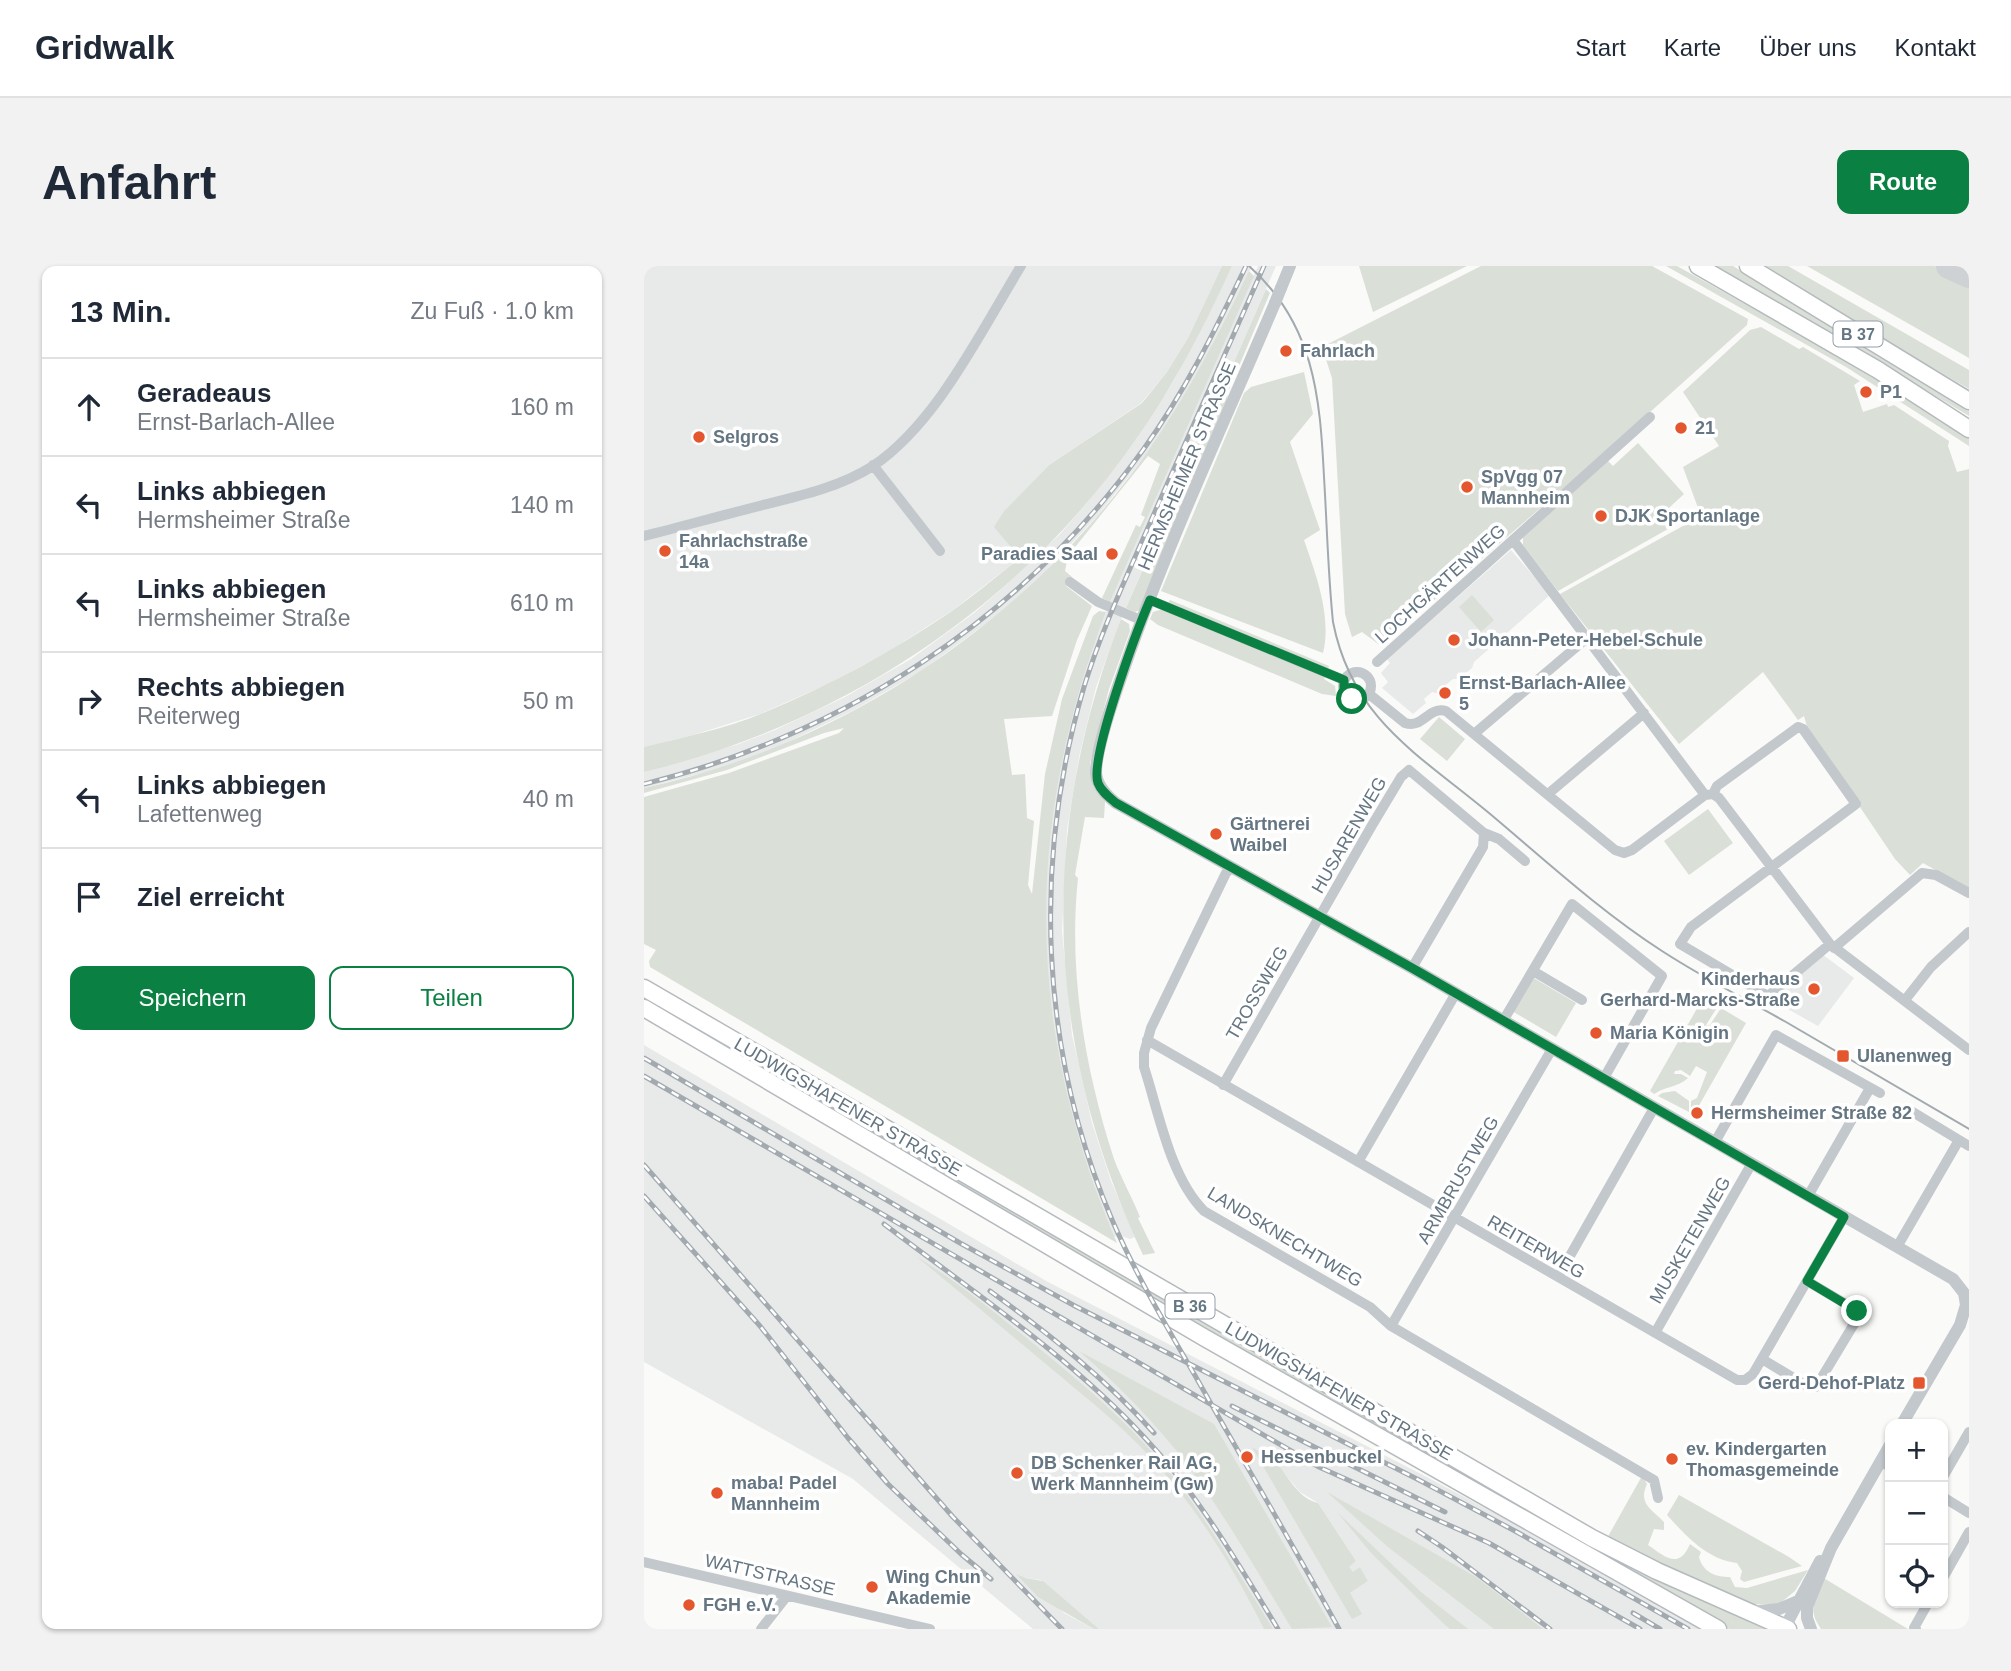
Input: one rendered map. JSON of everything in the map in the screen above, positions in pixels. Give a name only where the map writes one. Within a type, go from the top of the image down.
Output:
[{"type":"main road","name":"B 37","points":[[1698,266],[1878,370],[1969,429]]},
{"type":"main road","name":"B 37","points":[[1748,266],[1969,401]]},
{"type":"main road","name":"LUDWIGSHAFENER STRASSE","points":[[644,988],[1592,1538],[1657,1571],[1786,1628]]},
{"type":"main road","name":"LUDWIGSHAFENER STRASSE","points":[[644,1008],[1205,1338],[1718,1629]]},
{"type":"street","points":[[644,536],[815,492],[873,466],[917,426],[950,382],[1021,266]]},
{"type":"street","name":"HERMSHEIMER STRASSE","points":[[1290,266],[1141,620],[1105,730],[1097,765],[1098,783],[1116,803],[1456,993],[1965,1286],[1965,1327],[1905,1419]]},
{"type":"street","name":"LOCHGÄRTENWEG","points":[[1377,662],[1650,417]]},
{"type":"street","points":[[873,466],[940,551]]},
{"type":"street","points":[[1513,540],[1644,713],[1709,794],[1719,798],[1832,946],[1969,1050]]},
{"type":"street","points":[[1070,582],[1098,603],[1141,620]]},
{"type":"street","points":[[1150,600],[1344,680]]},
{"type":"street","points":[[1474,734],[1588,637]]},
{"type":"street","points":[[1354,672],[1363,673],[1372,684],[1369,694],[1363,699],[1352,699],[1344,691],[1344,680],[1354,672]]},
{"type":"street","points":[[1369,694],[1405,723],[1418,724],[1434,711],[1446,711],[1615,850],[1624,853],[1709,794],[1793,729],[1803,729],[1856,804],[1692,927],[1679,944],[1768,996],[1922,873],[1936,875],[1969,893]]},
{"type":"street","points":[[1548,794],[1644,713]]},
{"type":"street","name":"HUSARENWEG","points":[[1319,918],[1401,777],[1409,770],[1485,833]]},
{"type":"street","points":[[1412,968],[1483,847],[1485,833],[1499,839],[1525,861]]},
{"type":"street","name":"LANDSKNECHTWEG","points":[[1231,868],[1226,873],[1147,1040],[1144,1053],[1144,1068],[1177,1171],[1188,1194],[1205,1211],[1370,1307],[1391,1326],[1654,1480],[1658,1498]]},
{"type":"street","points":[[1503,1021],[1572,904],[1665,976],[1604,1078]]},
{"type":"street","name":"TROSSWEG","points":[[1223,1085],[1319,918]]},
{"type":"street","points":[[1905,1000],[1931,967],[1969,932]]},
{"type":"street","points":[[1533,971],[1581,1000]]},
{"type":"street","points":[[1357,1162],[1456,993]]},
{"type":"street","points":[[1715,1142],[1776,1035],[1875,1091],[1808,1196]]},
{"type":"street","name":"REITERWEG","points":[[1147,1040],[1737,1380],[1750,1377],[1762,1359],[1844,1217]]},
{"type":"street","name":"ARMBRUSTWEG","points":[[1391,1326],[1552,1049]]},
{"type":"street","points":[[1558,1277],[1654,1108]]},
{"type":"street","points":[[1911,1111],[1969,1146]]},
{"type":"street","points":[[1897,1247],[1959,1140]]},
{"type":"street","name":"MUSKETENWEG","points":[[1655,1333],[1752,1163]]},
{"type":"street","points":[[1762,1359],[1807,1386],[1814,1387],[1821,1382],[1857,1319],[1857,1311],[1807,1281]]},
{"type":"street","points":[[1948,1468],[1969,1432]]},
{"type":"street","points":[[1811,1629],[1807,1607],[1832,1548],[1885,1464]]},
{"type":"street","points":[[1948,1500],[1969,1513]]},
{"type":"street","points":[[1948,1568],[1969,1532]]},
{"type":"street","points":[[1786,1628],[1821,1559],[1832,1548]]},
{"type":"street","name":"WATTSTRASSE","points":[[644,1562],[930,1629]]},
{"type":"street","points":[[761,1629],[787,1596]]},
{"type":"street","points":[[1751,1612],[1779,1609],[1798,1601]]},
{"type":"street","points":[[1916,1629],[1914,1628],[1925,1608]]},
{"type":"shaded area","points":[[644,266],[1222,266],[1188,338],[1167,372],[1141,403],[1049,465],[1004,511],[995,527],[1020,558],[953,610],[889,651],[830,683],[760,714],[644,747]]},
{"type":"shaded area","points":[[1222,266],[1232,266],[1187,356],[1134,442],[1087,502],[1036,557],[979,607],[919,652],[855,691],[787,724],[717,751],[644,772],[644,747],[749,719],[836,679],[884,654],[952,611],[1020,558],[994,527],[1004,511],[1049,465],[1142,403],[1167,372],[1188,338]]},
{"type":"shaded area","points":[[1232,266],[1252,266],[1206,357],[1170,419],[1148,452],[1098,515],[1015,600],[920,672],[852,711],[744,760],[644,788],[644,772],[739,744],[845,697],[911,659],[974,613],[1004,587],[1060,534],[1134,442],[1174,380]]},
{"type":"shaded area","points":[[1258,266],[1276,266],[1121,619],[1096,687],[1079,757],[1067,830],[1062,931],[1072,1035],[1092,1123],[1111,1181],[1135,1237],[1114,1237],[1075,1129],[1058,1055],[1048,980],[1045,905],[1055,791],[1071,718],[1110,602]]},
{"type":"shaded area","points":[[1359,266],[1467,266],[1373,312]]},
{"type":"shaded area","name":"SpVgg 07 Mannheim","points":[[1481,266],[1652,266],[1748,319],[1747,325],[1381,646],[1362,632],[1352,637],[1345,614],[1332,378],[1322,347]]},
{"type":"shaded area","points":[[1666,266],[1677,266],[1797,333],[1969,435],[1969,446],[1846,367]]},
{"type":"shaded area","points":[[1713,266],[1733,266],[1969,410],[1969,416],[1824,329]]},
{"type":"shaded area","points":[[1766,266],[1788,266],[1969,370],[1969,389],[1847,318]]},
{"type":"shaded area","points":[[1807,266],[1935,266],[1969,283],[1969,358]]},
{"type":"shaded area","points":[[1249,271],[1254,276],[1110,602],[1102,598],[1136,525],[1140,527],[1145,517],[1141,515],[1160,464],[1148,456],[1068,556],[1065,571],[1072,577],[1066,586],[1092,606],[1077,640],[1052,716],[1004,719],[1012,775],[1025,774],[1027,818],[1034,821],[1028,885],[1032,894],[1045,774],[1062,699],[1093,616],[1099,611],[1106,612],[1079,693],[1060,772],[1049,851],[1046,929],[1052,1007],[1065,1085],[1087,1164],[1117,1243],[650,967],[649,961],[656,950],[644,944],[644,797],[729,773],[839,733],[844,728],[727,770],[644,793],[644,788],[719,768],[791,741],[861,707],[928,666],[990,620],[1048,569],[1101,512],[1148,451],[1202,363]]},
{"type":"shaded area","points":[[1266,289],[1270,293],[1228,392],[1227,402],[1140,610],[1135,612],[1126,608]]},
{"type":"shaded area","points":[[1761,327],[1799,349],[1803,347],[1860,381],[1854,385],[1863,412],[1887,404],[1888,407],[1894,405],[1949,441],[1948,446],[1957,472],[1969,469],[1969,889],[1923,863],[1910,875],[1895,859],[1808,730],[1804,716],[1798,720],[1763,672],[1679,744],[1560,594],[1701,516],[1683,467],[1719,446],[1683,392],[1750,330]]},
{"type":"shaded area","points":[[1304,372],[1313,414],[1290,442],[1320,530],[1304,540],[1318,581],[1324,610],[1326,625],[1323,653],[1161,591],[1244,393],[1251,387]]},
{"type":"shaded area","name":"DJK Sportanlage","points":[[1638,443],[1684,494],[1658,518],[1668,529],[1558,591],[1523,545],[1523,536],[1607,460],[1613,466]]},
{"type":"shaded area","name":"Johann-Peter-Hebel-Schule","points":[[1511,550],[1550,595],[1474,662],[1472,668],[1459,679],[1453,679],[1443,687],[1440,694],[1432,692],[1424,699],[1426,703],[1413,714],[1382,688],[1388,682],[1381,673],[1390,663],[1387,659]]},
{"type":"shaded area","points":[[1472,595],[1494,620],[1481,632],[1459,607]]},
{"type":"shaded area","points":[[1170,600],[1329,666],[1328,669],[1168,603]]},
{"type":"shaded area","points":[[1163,609],[1325,676],[1324,679],[1335,686],[1336,696],[1322,694],[1158,625],[1150,619],[1153,612]]},
{"type":"shaded area","points":[[1121,619],[1129,624],[1130,631],[1109,689],[1090,763],[1093,785],[1105,802],[1104,818],[1085,817],[1075,875],[1078,878],[1075,949],[1081,1020],[1095,1091],[1114,1159],[1155,1253],[1143,1255],[1110,1176],[1086,1098],[1071,1019],[1064,940],[1065,860],[1075,780],[1094,700]]},
{"type":"shaded area","points":[[1439,717],[1465,739],[1447,761],[1420,739]]},
{"type":"shaded area","points":[[1708,809],[1733,843],[1689,875],[1664,841]]},
{"type":"shaded area","name":"Kinderhaus Gerhard-Marcks-Straße","points":[[1822,954],[1854,978],[1818,1026],[1770,999]]},
{"type":"shaded area","points":[[1532,977],[1576,1003],[1556,1037],[1512,1011]]},
{"type":"shaded area","points":[[644,994],[1131,1278],[1775,1629],[1729,1629],[1258,1361],[644,1003]]},
{"type":"shaded area","points":[[1703,998],[1718,1006],[1706,1025],[1710,1025],[1721,1008],[1746,1023],[1693,1116],[1691,1101],[1697,1098],[1707,1072],[1696,1066],[1690,1076],[1681,1070],[1675,1071],[1674,1074],[1688,1078],[1654,1094],[1650,1091]]},
{"type":"shaded area","points":[[644,1045],[1048,1282],[1519,1526],[1701,1629],[1099,1629],[1041,1580],[1025,1578],[1064,1613],[1094,1629],[1033,1629],[853,1479],[644,1362]],"holes":[[[1253,1449],[1273,1460],[1300,1492],[1318,1503],[1356,1561],[1348,1567],[1353,1573],[1360,1567],[1368,1581],[1350,1593]]]},
{"type":"shaded area","points":[[1675,1091],[1689,1101],[1689,1112],[1658,1096]]},
{"type":"shaded area","points":[[917,1257],[972,1295],[1046,1354],[1129,1428],[1184,1491],[1273,1629],[1264,1629],[1228,1562],[1200,1519],[1142,1448],[1099,1408]]},
{"type":"shaded area","points":[[1079,1351],[1214,1424],[1332,1627],[1292,1629],[1230,1526],[1189,1467],[1137,1406]]},
{"type":"shaded area","points":[[1252,1447],[1272,1459],[1298,1491],[1318,1503],[1356,1561],[1349,1567],[1353,1572],[1360,1567],[1368,1581],[1350,1593],[1362,1614],[1352,1619]]},
{"type":"shaded area","points":[[1642,1476],[1647,1484],[1645,1501],[1664,1522],[1664,1530],[1654,1529],[1648,1545],[1666,1557],[1676,1559],[1686,1552],[1690,1544],[1701,1552],[1699,1557],[1707,1570],[1715,1575],[1730,1577],[1735,1587],[1747,1588],[1808,1570],[1795,1591],[1778,1605],[1749,1604],[1606,1540]]},
{"type":"shaded area","points":[[1327,1492],[1476,1577],[1543,1629],[1494,1629],[1388,1547]]},
{"type":"shaded area","points":[[1679,1495],[1802,1566],[1744,1582],[1740,1579],[1742,1571],[1737,1563],[1707,1552],[1667,1515]]},
{"type":"shaded area","points":[[1337,1512],[1421,1592],[1468,1629],[1450,1629],[1444,1624],[1372,1554]]},
{"type":"shaded area","points":[[1016,1574],[1043,1581],[1099,1629],[1094,1629],[1038,1597]]},
{"type":"shaded area","points":[[1822,1577],[1908,1629],[1821,1629],[1813,1609]]},
{"type":"taxiway","points":[[1949,266],[1969,275]]},
{"type":"tram line","points":[[1249,266],[1271,288],[1288,312],[1309,363],[1320,418],[1333,622],[1342,656],[1355,684],[1372,710],[1413,752],[1639,936],[1692,970],[1969,1129]]},
{"type":"railway","points":[[644,784],[718,762],[790,734],[858,701],[923,662],[984,617],[1042,566],[1095,511],[1143,450],[1199,360],[1246,266]]},
{"type":"railway","points":[[1264,266],[1116,600],[1084,687],[1067,754],[1056,821],[1051,889],[1052,957],[1058,1025],[1070,1092],[1089,1158],[1113,1222],[1153,1302],[1339,1629]]},
{"type":"railway","points":[[644,1058],[960,1243],[1075,1306],[1419,1480],[1688,1629]]},
{"type":"railway","points":[[644,1076],[1319,1467],[1489,1543],[1640,1629]]},
{"type":"railway","points":[[644,1165],[953,1517],[1062,1629]]},
{"type":"railway","points":[[644,1196],[760,1326],[848,1438],[888,1484],[991,1579]]},
{"type":"railway","points":[[884,1224],[1052,1352],[1115,1407],[1164,1459],[1199,1505],[1278,1629]]},
{"type":"railway","points":[[990,1291],[1076,1358],[1154,1433]]},
{"type":"railway","points":[[1232,1406],[1445,1512]]},
{"type":"railway","points":[[1418,1531],[1550,1629]]},
{"type":"railway","points":[[1633,1613],[1660,1629]]},
{"type":"place","name":"Fahrlach","points":[[1286,351]]},
{"type":"place","name":"P1","points":[[1866,392]]},
{"type":"place","name":"21","points":[[1681,428]]},
{"type":"place","name":"Selgros","points":[[699,437]]},
{"type":"place","name":"SpVgg 07 Mannheim","points":[[1467,487]]},
{"type":"place","name":"DJK Sportanlage","points":[[1601,516]]},
{"type":"place","name":"Fahrlachstraße 14a","points":[[665,551]]},
{"type":"place","name":"Paradies Saal","points":[[1112,554]]},
{"type":"place","name":"Johann-Peter-Hebel-Schule","points":[[1454,640]]},
{"type":"place","name":"Ernst-Barlach-Allee 5","points":[[1445,693]]},
{"type":"place","name":"Gärtnerei Waibel","points":[[1216,834]]},
{"type":"place","name":"Kinderhaus Gerhard-Marcks-Straße","points":[[1814,989]]},
{"type":"place","name":"Maria Königin","points":[[1596,1033]]},
{"type":"place","name":"Ulanenweg","points":[[1843,1056]]},
{"type":"place","name":"Hermsheimer Straße 82","points":[[1697,1113]]},
{"type":"place","name":"Gerd-Dehof-Platz","points":[[1919,1383]]},
{"type":"place","name":"Hessenbuckel","points":[[1247,1457]]},
{"type":"place","name":"ev. Kindergarten Thomasgemeinde","points":[[1672,1459]]},
{"type":"place","name":"DB Schenker Rail AG, Werk Mannheim (Gw)","points":[[1017,1473]]},
{"type":"place","name":"maba! Padel Mannheim","points":[[717,1493]]},
{"type":"place","name":"Wing Chun Akademie","points":[[872,1587]]},
{"type":"place","name":"FGH e.V.","points":[[689,1605]]},
{"type":"route","points":[[1352,699],[1344,691],[1344,680],[1150,600],[1116,691],[1097,765],[1098,783],[1116,803],[1412,968],[1844,1217],[1807,1281],[1857,1311]]}]
